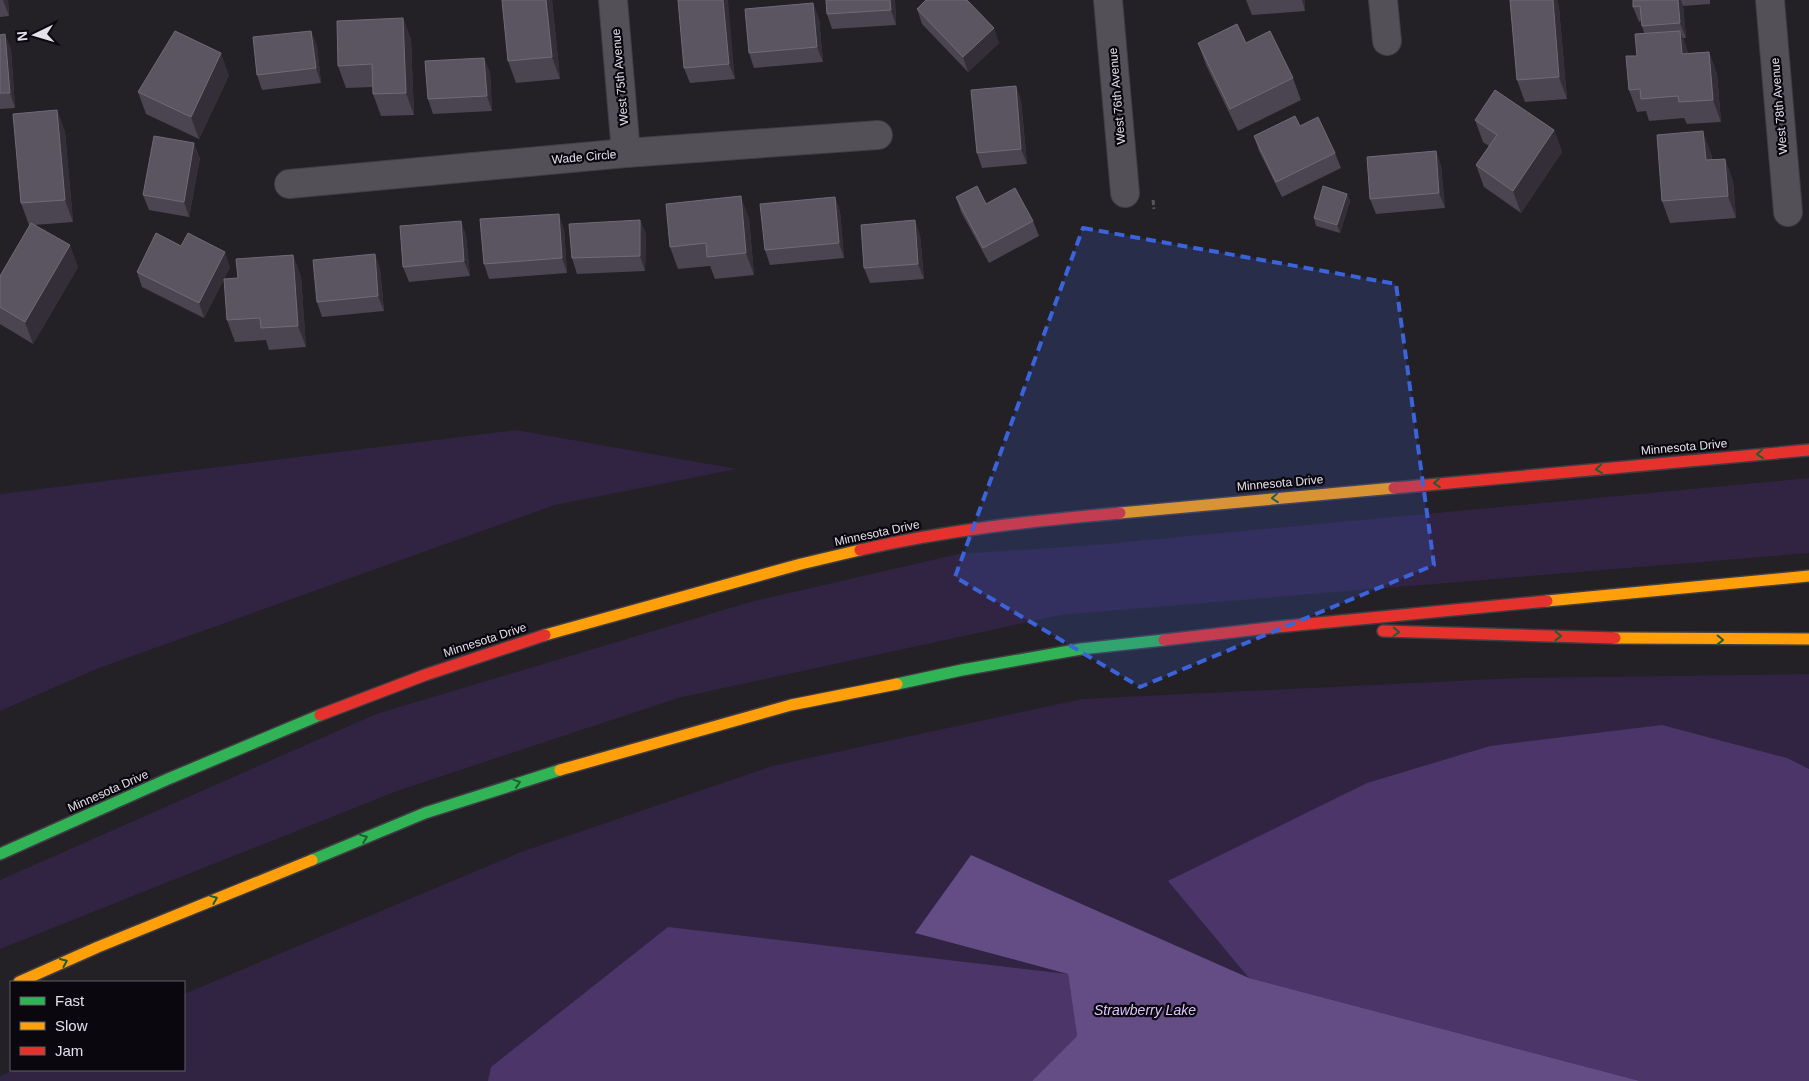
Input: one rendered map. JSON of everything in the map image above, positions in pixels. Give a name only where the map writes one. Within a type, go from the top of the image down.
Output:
[{"type":"highway","name":"Minnesota Drive","points":[[0,854],[318,714],[425,675],[554,632],[801,564],[898,542],[1018,522],[1809,450]]},
{"type":"highway","points":[[21,981],[98,947],[425,812],[594,759],[791,705],[1081,648],[1277,627],[1809,576]]},
{"type":"highway","points":[[1277,627],[1473,635],[1724,640],[1809,639]]},
{"type":"street","name":"West 75th Avenue","points":[[613,0],[626,153]]},
{"type":"street","name":"West 76th Avenue","points":[[1108,0],[1125,192]]},
{"type":"street","points":[[1383,0],[1387,41]]},
{"type":"street","name":"West 78th Avenue","points":[[1770,0],[1788,212]]},
{"type":"street","name":"Wade Circle","points":[[290,184],[626,153],[878,134]]},
{"type":"highlighted area","points":[[1083,228],[1396,284],[1434,565],[1140,687],[955,577]]},
{"type":"shaded area","points":[[516,430],[737,469],[555,505],[99,668],[0,711],[0,494]]},
{"type":"shaded area","points":[[1809,478],[1809,553],[1060,615],[678,698],[397,791],[0,949],[0,880],[376,714],[750,602],[958,554],[1094,545]]},
{"type":"shaded area","points":[[1809,674],[1809,1081],[0,1081],[0,1076],[12,1071],[185,1071],[185,994],[521,852],[772,766],[1082,699],[1516,678]]},
{"type":"shaded area","points":[[1662,725],[1787,758],[1809,769],[1809,1081],[1640,1081],[1249,978],[1168,881],[1367,783],[1490,746]]},
{"type":"shaded area","points":[[668,927],[1068,974],[1077,1036],[1032,1081],[488,1081],[491,1067]]},
{"type":"water","name":"Strawberry Lake","points":[[971,855],[1249,978],[1640,1081],[1032,1081],[1077,1036],[1068,974],[915,933]]},
{"type":"building","points":[[502,0],[546,0],[552,57],[508,61]]},
{"type":"building","points":[[678,0],[723,0],[729,64],[684,68]]},
{"type":"building","points":[[826,0],[890,0],[891,10],[827,14]]},
{"type":"building","points":[[926,0],[967,0],[994,28],[963,57],[917,9]]},
{"type":"building","points":[[1510,0],[1553,0],[1559,77],[1517,80]]},
{"type":"building","points":[[1633,0],[1678,0],[1680,23],[1642,26],[1640,6],[1633,7]]},
{"type":"building","points":[[813,3],[817,47],[749,53],[745,9]]},
{"type":"building","points":[[403,18],[406,93],[373,94],[372,64],[338,66],[337,21]]},
{"type":"building","points":[[1237,24],[1246,43],[1270,31],[1293,78],[1230,109],[1198,43]]},
{"type":"building","points":[[175,31],[221,53],[191,117],[138,92]]},
{"type":"building","points":[[311,31],[316,68],[257,75],[253,37]]},
{"type":"building","points":[[1680,31],[1682,54],[1709,52],[1713,100],[1679,102],[1678,96],[1641,99],[1640,89],[1629,90],[1626,56],[1637,56],[1635,34]]},
{"type":"building","points":[[5,34],[10,93],[0,93],[0,35]]},
{"type":"building","points":[[484,58],[487,96],[428,99],[425,61]]},
{"type":"building","points":[[1016,86],[1021,149],[977,153],[971,90]]},
{"type":"building","points":[[1495,90],[1554,130],[1513,191],[1476,165],[1497,135],[1475,120]]},
{"type":"building","points":[[57,110],[65,200],[21,203],[13,114]]},
{"type":"building","points":[[1295,116],[1300,126],[1318,117],[1335,153],[1276,182],[1254,136]]},
{"type":"building","points":[[1703,131],[1706,160],[1725,159],[1728,196],[1662,201],[1657,135]]},
{"type":"building","points":[[154,136],[194,143],[184,202],[143,195]]},
{"type":"building","points":[[1436,151],[1439,193],[1370,199],[1367,157]]},
{"type":"building","points":[[977,186],[986,204],[1015,188],[1033,221],[983,248],[956,197]]},
{"type":"building","points":[[1323,186],[1347,194],[1337,225],[1314,218]]},
{"type":"building","points":[[741,196],[746,253],[707,257],[706,243],[670,247],[666,204]]},
{"type":"building","points":[[835,197],[839,243],[765,250],[760,204]]},
{"type":"building","points":[[559,214],[562,258],[484,264],[480,219]]},
{"type":"building","points":[[640,220],[640,256],[572,258],[569,224]]},
{"type":"building","points":[[915,220],[918,264],[864,268],[861,225]]},
{"type":"building","points":[[461,221],[464,261],[403,267],[400,226]]},
{"type":"building","points":[[31,223],[70,245],[25,322],[0,307],[0,276]]},
{"type":"building","points":[[156,233],[181,246],[188,233],[225,252],[199,303],[137,272]]},
{"type":"building","points":[[375,254],[378,296],[317,302],[313,260]]},
{"type":"building","points":[[293,255],[298,326],[261,328],[260,318],[227,320],[224,279],[238,278],[236,259]]},
{"type":"traffic: fast","points":[[897,684],[962,670],[1081,649],[1164,640]]},
{"type":"traffic: fast","points":[[0,854],[168,779],[320,715]]},
{"type":"traffic: fast","points":[[312,860],[425,813],[560,770]]},
{"type":"traffic: slow","points":[[1120,513],[1394,488]]},
{"type":"traffic: slow","points":[[545,635],[801,564],[860,550]]},
{"type":"traffic: slow","points":[[1547,601],[1809,576]]},
{"type":"traffic: slow","points":[[1615,638],[1809,639]]},
{"type":"traffic: slow","points":[[560,770],[791,705],[897,684]]},
{"type":"traffic: slow","points":[[21,981],[98,947],[312,860]]},
{"type":"traffic: jam","points":[[1394,488],[1809,450]]},
{"type":"traffic: jam","points":[[860,550],[989,527],[1120,513]]},
{"type":"traffic: jam","points":[[1164,640],[1547,601]]},
{"type":"traffic: jam","points":[[1383,631],[1615,638]]},
{"type":"traffic: jam","points":[[320,715],[425,675],[545,635]]}]
